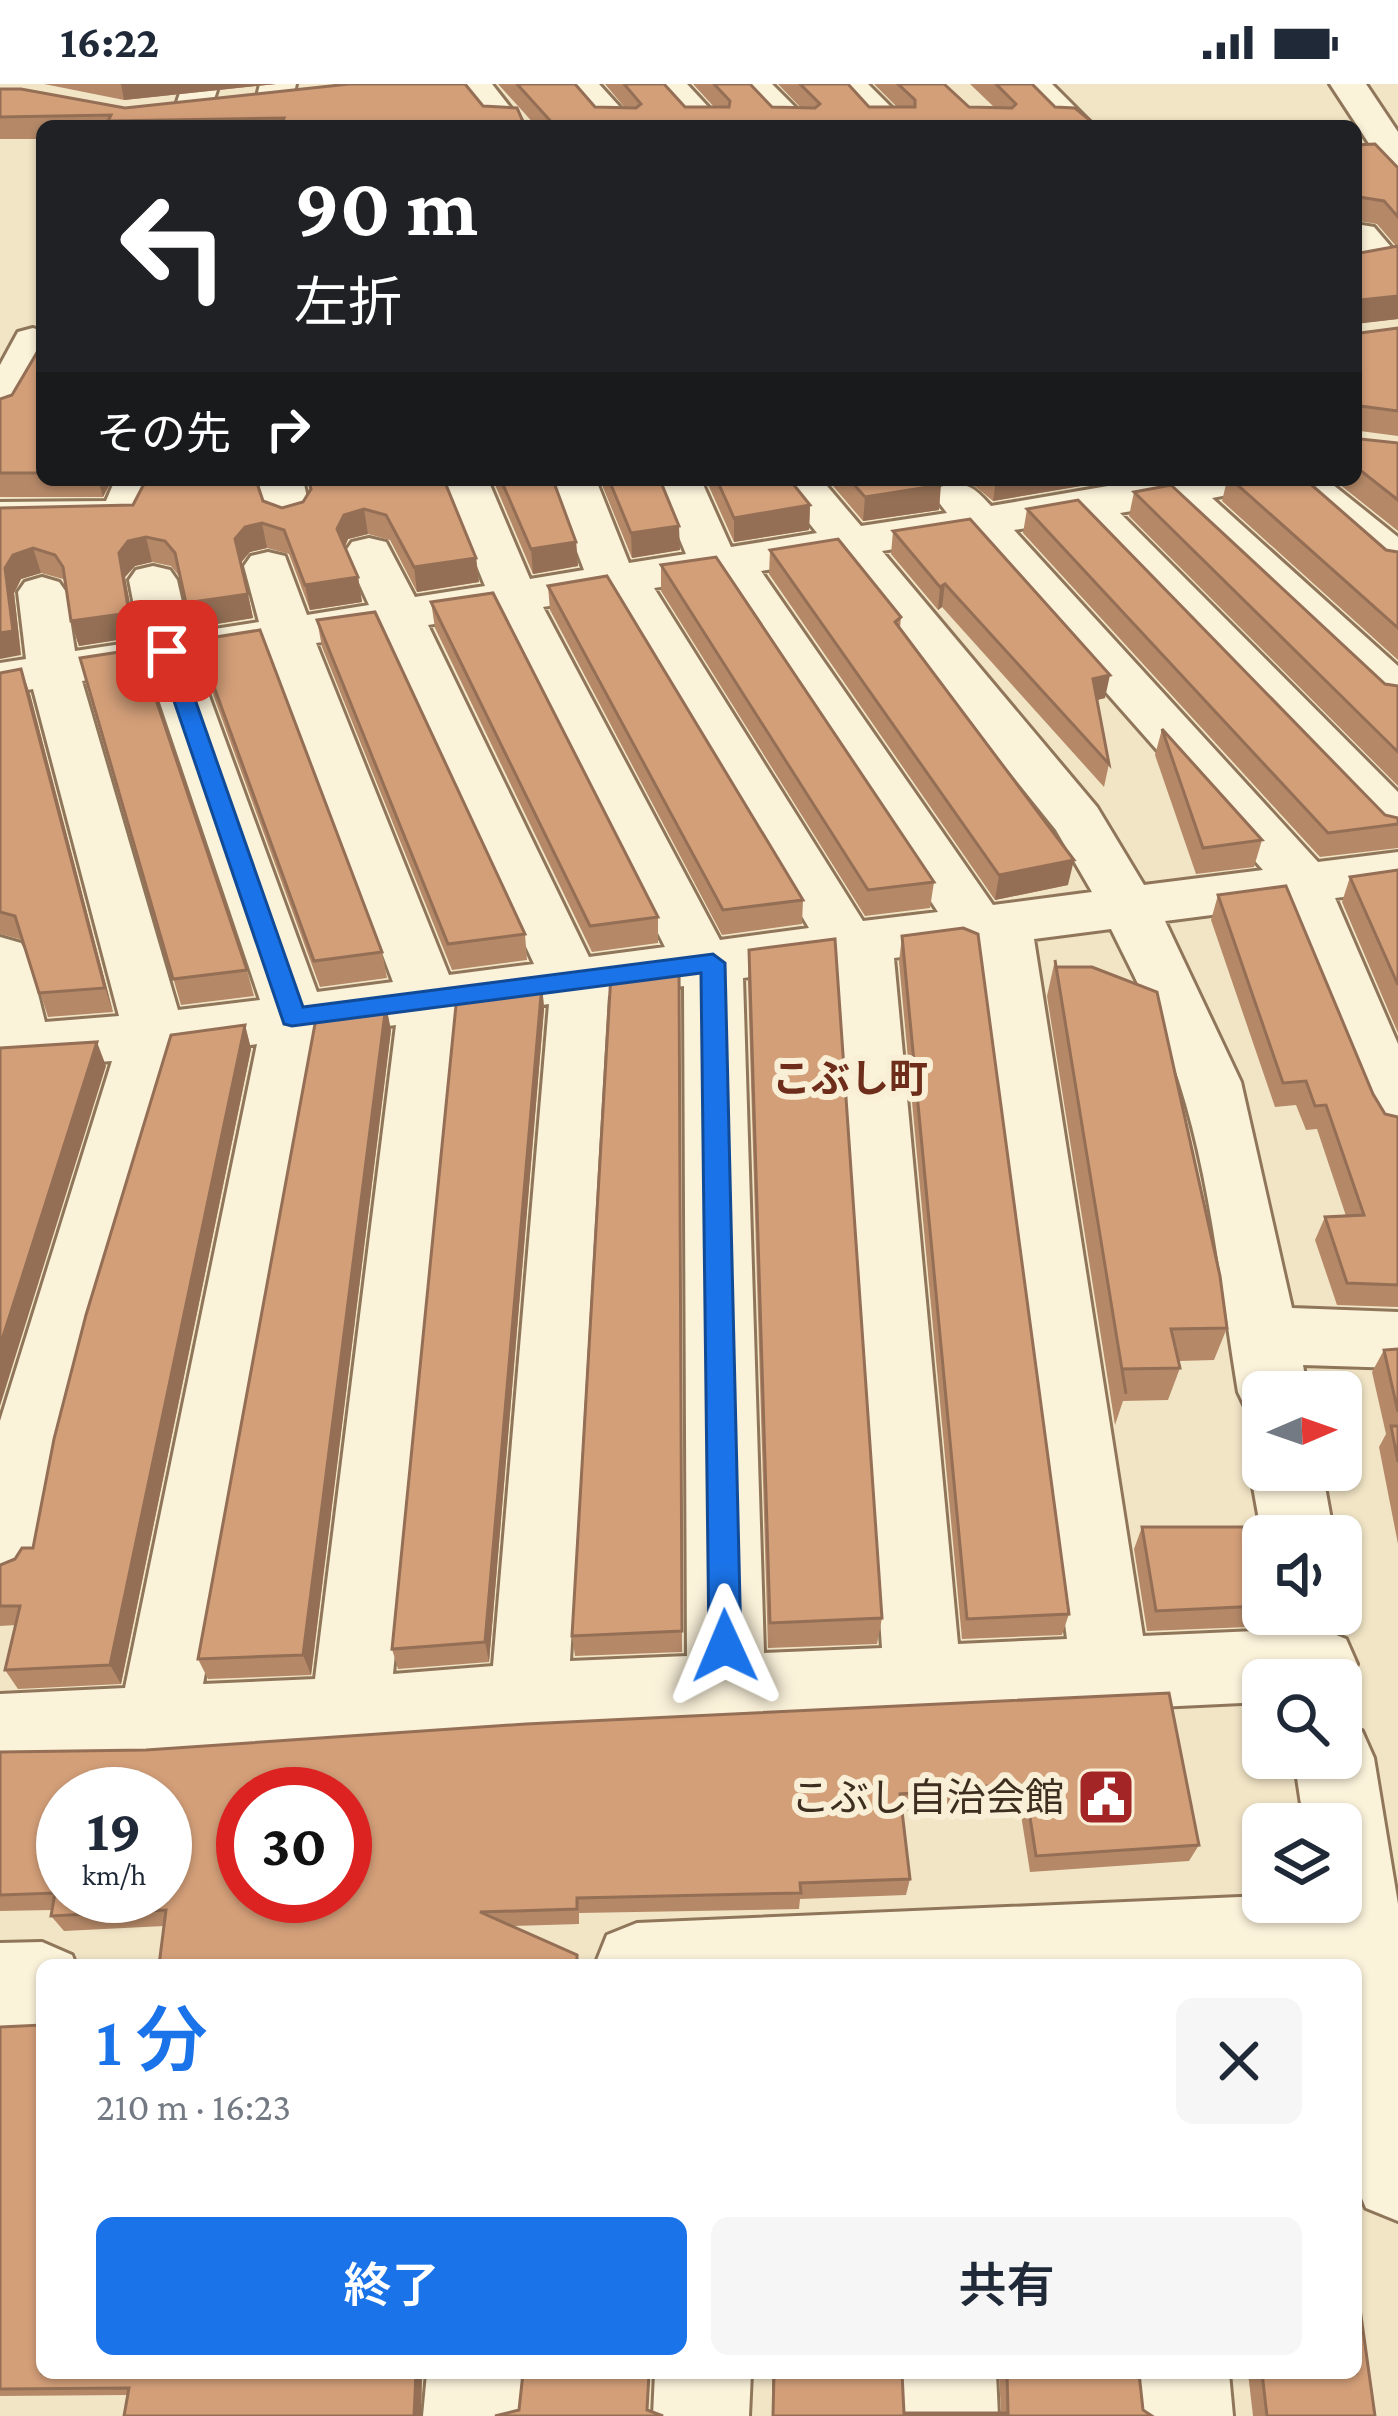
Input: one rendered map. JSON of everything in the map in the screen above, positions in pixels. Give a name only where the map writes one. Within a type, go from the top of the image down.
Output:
[{"type":"street","points":[[473,84],[502,120]]},
{"type":"street","points":[[580,84],[613,120]]},
{"type":"street","points":[[668,84],[702,120]]},
{"type":"street","points":[[752,84],[790,120]]},
{"type":"street","points":[[848,84],[886,120]]},
{"type":"street","points":[[1030,84],[1069,120]]},
{"type":"street","points":[[1348,84],[1386,125],[1398,160]]},
{"type":"street","points":[[147,114],[194,106],[274,103],[316,94]]},
{"type":"street","points":[[0,408],[25,340]]},
{"type":"street","points":[[0,516],[123,515],[135,486]]},
{"type":"street","points":[[467,486],[513,596],[708,963],[726,1691]]},
{"type":"street","points":[[576,486],[618,579],[856,944],[923,1684]]},
{"type":"street","points":[[681,486],[722,562],[991,927],[1110,1675]]},
{"type":"street","points":[[803,486],[1078,820],[1130,909],[1210,1082],[1238,1197],[1269,1364],[1398,1340]]},
{"type":"street","points":[[948,486],[1304,885],[1398,1116]]},
{"type":"street","points":[[27,675],[979,520],[1071,496],[1172,486],[1398,694]]},
{"type":"street","points":[[1310,486],[1380,526],[1398,561]]},
{"type":"street","points":[[1071,496],[1398,824]]},
{"type":"street","points":[[369,552],[575,980],[529,1700]]},
{"type":"street","points":[[268,566],[287,632],[429,1000],[350,1714]]},
{"type":"street","points":[[153,580],[167,651],[290,997],[292,1017],[156,1726]]},
{"type":"street","points":[[0,1552],[29,1338],[150,1036],[148,1002],[27,675],[42,592]]},
{"type":"street","points":[[0,958],[5,1048],[150,1036],[1398,871]]},
{"type":"street","points":[[0,1731],[156,1726],[529,1700],[1110,1675],[1317,1652]]},
{"type":"street","points":[[1338,1779],[1388,2053],[1398,2176]]},
{"type":"street","points":[[895,1959],[1143,1954],[1364,1934]]},
{"type":"street","points":[[0,1986],[36,1985]]},
{"type":"street","points":[[471,2416],[474,2379]]},
{"type":"street","points":[[701,2416],[703,2379]]},
{"type":"street","points":[[948,2379],[950,2416]]},
{"type":"street","points":[[1182,2379],[1185,2416]]},
{"type":"building","points":[[349,84],[465,84],[483,106],[517,108],[522,120],[0,117],[0,89],[125,108]]},
{"type":"building","points":[[517,84],[575,84],[595,107],[636,108],[641,104],[624,84],[664,84],[685,107],[729,107],[730,101],[714,84],[750,84],[772,107],[815,108],[820,104],[800,84],[848,84],[869,107],[915,107],[915,100],[898,84],[944,84],[969,107],[1012,108],[1016,104],[996,84],[1032,84],[1055,107],[1075,108],[1090,120],[550,120]]},
{"type":"building","points":[[1375,144],[1398,168],[1398,217],[1384,201],[1362,197],[1362,145]]},
{"type":"building","points":[[1398,246],[1398,296],[1362,300],[1362,253]]},
{"type":"building","points":[[1398,328],[1398,411],[1362,406],[1362,333]]},
{"type":"building","points":[[36,354],[36,473],[0,473],[0,399],[12,395]]},
{"type":"building","points":[[1362,439],[1398,443],[1398,500],[1362,472]]},
{"type":"building","points":[[143,486],[258,486],[263,501],[282,508],[303,502],[310,486],[446,486],[476,558],[414,567],[386,515],[364,509],[344,515],[337,529],[358,577],[305,585],[284,530],[262,523],[245,527],[235,539],[248,594],[186,603],[175,553],[165,541],[146,537],[128,541],[119,553],[129,613],[71,621],[63,567],[55,555],[33,548],[13,555],[5,568],[13,631],[0,633],[0,508],[133,505]]},
{"type":"building","points":[[504,486],[555,486],[576,542],[531,549]]},
{"type":"building","points":[[611,486],[662,486],[679,526],[631,533]]},
{"type":"building","points":[[720,486],[795,486],[810,505],[734,518]]},
{"type":"building","points":[[855,486],[935,486],[865,497]]},
{"type":"building","points":[[1172,486],[1385,684],[1398,686],[1398,752],[1134,492]]},
{"type":"building","points":[[1239,486],[1313,486],[1386,550],[1398,552],[1398,628]]},
{"type":"building","points":[[1078,500],[1385,815],[1398,818],[1398,824],[1328,833],[1027,509]]},
{"type":"building","points":[[970,519],[1110,675],[1093,679],[1109,764],[945,584],[940,587],[893,531]]},
{"type":"building","points":[[838,539],[901,617],[895,622],[1074,860],[999,875],[770,550]]},
{"type":"building","points":[[716,557],[934,882],[868,890],[661,565]]},
{"type":"building","points":[[607,576],[803,900],[723,910],[548,586]]},
{"type":"building","points":[[493,593],[658,917],[590,926],[431,602]]},
{"type":"building","points":[[375,612],[525,934],[448,944],[317,620]]},
{"type":"building","points":[[260,630],[382,952],[314,961],[197,640]]},
{"type":"building","points":[[139,649],[247,970],[173,979],[80,658]]},
{"type":"building","points":[[21,669],[105,988],[39,993],[15,916],[0,912],[0,673]]},
{"type":"building","points":[[1162,729],[1262,840],[1203,848]]},
{"type":"building","points":[[1398,870],[1398,985],[1350,877]]},
{"type":"building","points":[[1286,886],[1373,1094],[1385,1114],[1398,1117],[1398,1285],[1347,1283],[1325,1217],[1364,1215],[1326,1105],[1315,1106],[1306,1081],[1283,1083],[1218,895]]},
{"type":"building","points":[[963,928],[978,934],[1069,1614],[967,1619],[902,936]]},
{"type":"building","points":[[835,939],[882,1618],[770,1623],[749,950]]},
{"type":"building","points":[[679,965],[682,1631],[572,1636],[611,974]]},
{"type":"building","points":[[1056,967],[1092,967],[1157,992],[1220,1276],[1227,1328],[1171,1329],[1180,1368],[1122,1369],[1126,1394]]},
{"type":"building","points":[[542,984],[485,1642],[392,1649],[457,995]]},
{"type":"building","points":[[386,1005],[303,1655],[198,1659],[317,1013]]},
{"type":"building","points":[[245,1025],[110,1665],[5,1670],[20,1606],[0,1606],[0,1565],[15,1559],[22,1548],[33,1548],[54,1439],[86,1315],[171,1035]]},
{"type":"building","points":[[97,1042],[0,1346],[0,1048]]},
{"type":"building","points":[[1398,1349],[1398,1412],[1384,1350]]},
{"type":"building","points":[[1391,1426],[1398,1426],[1398,1462]]},
{"type":"building","points":[[1142,1527],[1242,1527],[1242,1607],[1156,1611]]},
{"type":"building","points":[[1169,1693],[1199,1845],[1036,1856],[1025,1785],[927,1788],[928,1792],[900,1794],[910,1879],[800,1883],[801,1893],[577,1898],[577,1909],[480,1912],[577,1959],[160,1959],[164,1923],[192,1923],[192,1767],[36,1767],[36,1894],[0,1895],[0,1752],[146,1750],[526,1724]]},
{"type":"building","points":[[36,2025],[36,2379],[416,2379],[414,2416],[124,2416],[129,2388],[0,2389],[0,2027]]},
{"type":"building","points":[[1362,2323],[1375,2416],[1267,2416],[1263,2379],[1362,2379]]},
{"type":"building","points":[[522,2379],[649,2379],[647,2410],[663,2416],[495,2416],[519,2410]]},
{"type":"building","points":[[774,2379],[902,2379],[904,2413],[1008,2413],[1007,2379],[1140,2379],[1143,2410],[1152,2416],[773,2416]]},
{"type":"place","name":"こぶし自治会館","points":[[1106,1797]]},
{"type":"district","name":"こぶし町","points":[[850,1078]]},
{"type":"route","points":[[167,651],[290,997],[292,1017],[713,963],[725,1646]]}]
